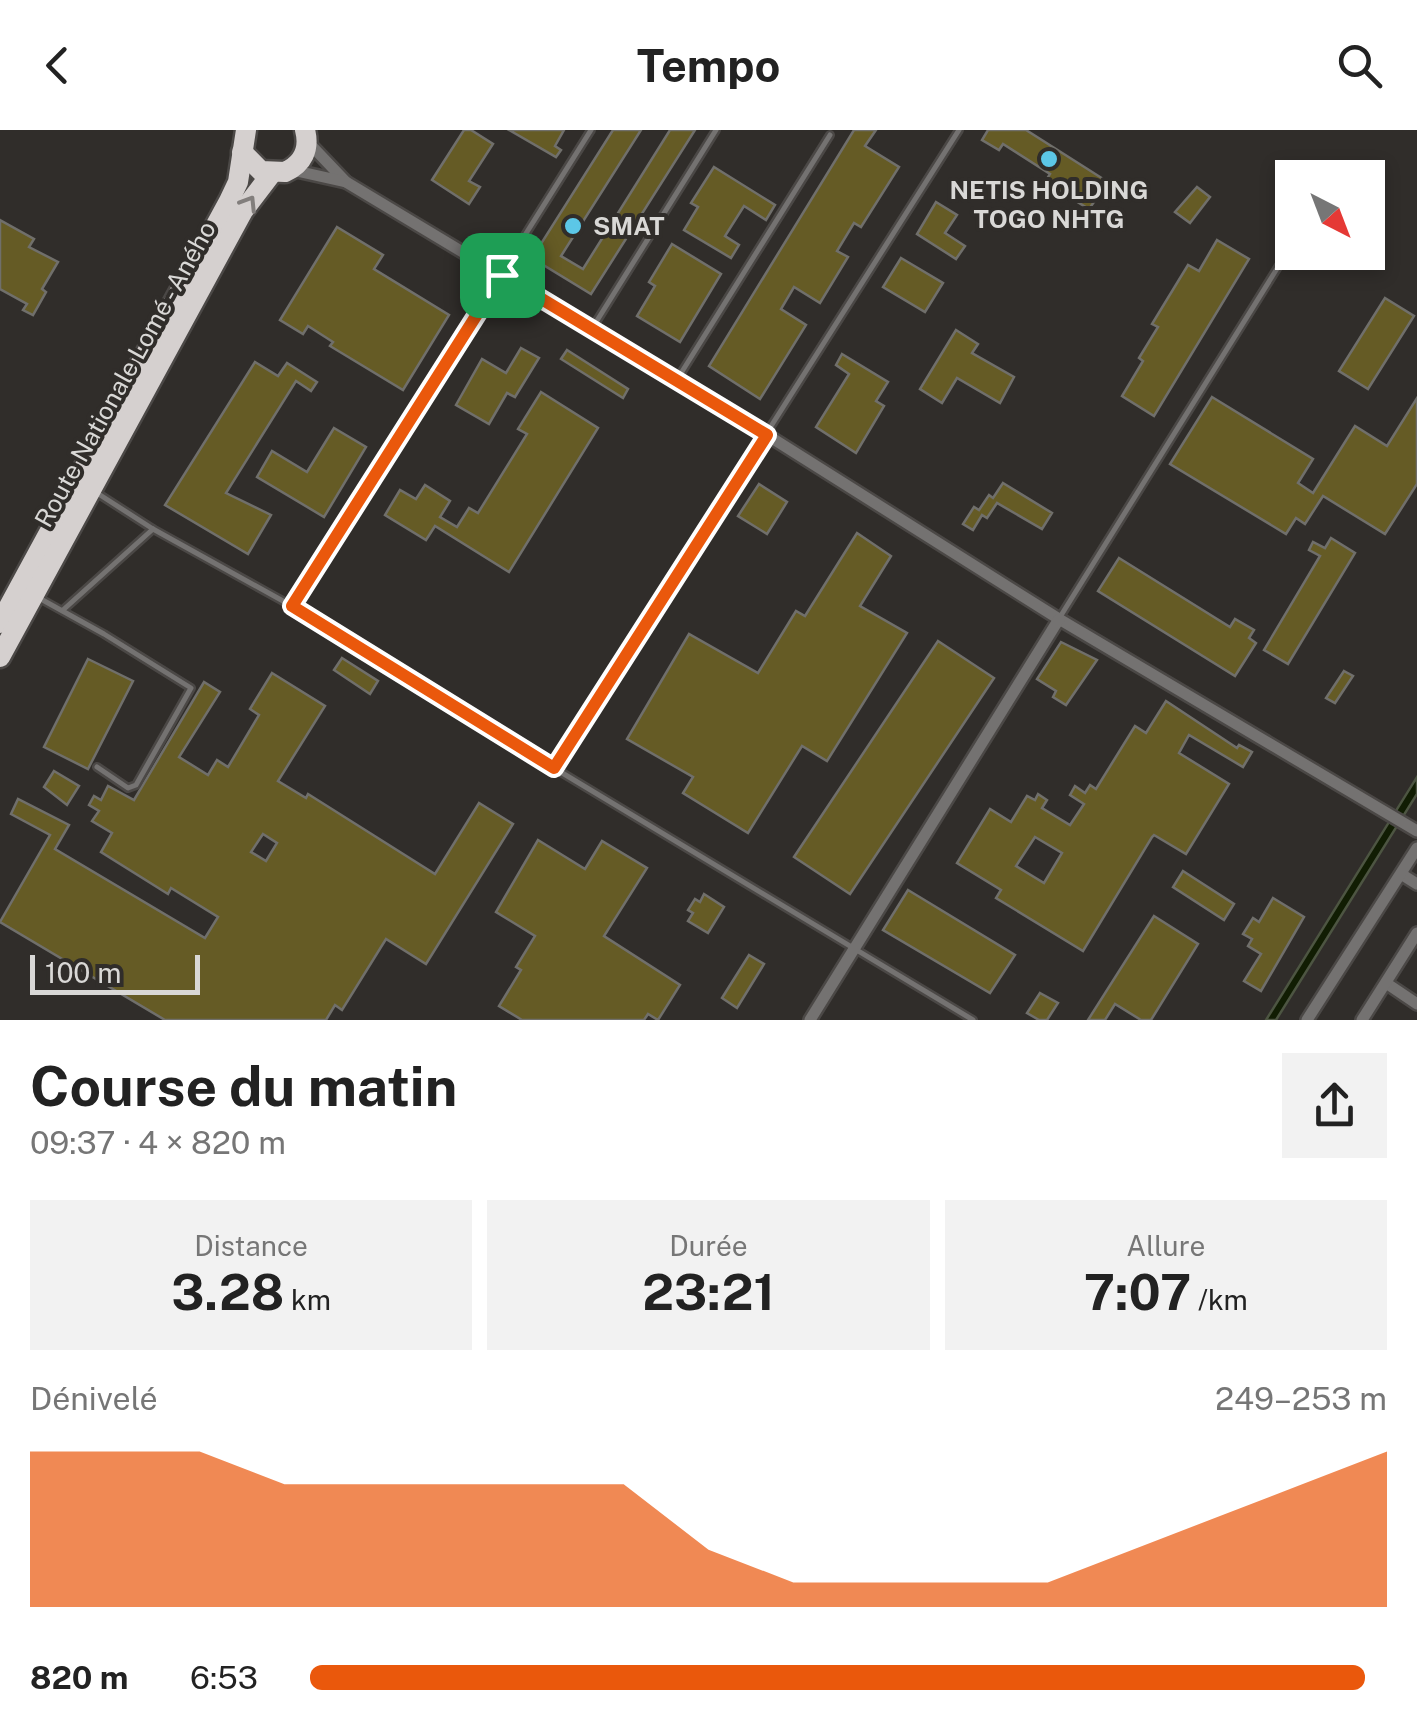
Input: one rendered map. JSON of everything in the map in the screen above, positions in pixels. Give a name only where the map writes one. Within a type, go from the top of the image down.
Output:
[{"type":"highway","name":"Route Nationale Lomé - Aného","points":[[0,657],[243,212],[282,171],[304,157],[306,134]]},
{"type":"highway","name":"Route Nationale Lomé - Aného","points":[[0,623],[229,201],[238,182],[241,138]]},
{"type":"highway","points":[[241,138],[254,166],[282,171]]},
{"type":"street","points":[[306,134],[346,182],[767,435],[1059,619],[1417,831]]},
{"type":"street","points":[[282,171],[346,182]]},
{"type":"street","points":[[810,1020],[1059,619]]},
{"type":"street","points":[[1306,1020],[1417,848]]},
{"type":"street","points":[[1402,874],[1417,884]]},
{"type":"street","points":[[1362,1020],[1417,933]]},
{"type":"street","points":[[1386,983],[1417,1004]]},
{"type":"lane","points":[[292,606],[591,130]]},
{"type":"lane","points":[[592,330],[716,130]]},
{"type":"lane","points":[[554,768],[959,130]]},
{"type":"lane","points":[[677,381],[830,135]]},
{"type":"lane","points":[[1059,619],[1276,270]]},
{"type":"lane","points":[[91,489],[153,529],[292,606],[973,1020]]},
{"type":"lane","points":[[63,610],[153,529]]},
{"type":"lane","points":[[32,595],[191,688],[136,785],[128,788],[97,767]]},
{"type":"shaded area","points":[[1417,777],[1417,794],[1276,1020],[1266,1020]]},
{"type":"building","points":[[464,130],[471,130],[493,144],[469,181],[480,187],[469,204],[432,180]]},
{"type":"building","points":[[509,130],[564,130],[555,146],[561,150],[556,157]]},
{"type":"building","points":[[613,130],[641,130],[561,256],[583,269],[670,130],[695,130],[591,294],[532,258]]},
{"type":"building","points":[[854,130],[876,130],[865,146],[899,167],[861,227],[854,223],[837,251],[848,257],[820,303],[794,287],[781,309],[806,325],[760,399],[709,366]]},
{"type":"building","name":"NETIS HOLDING TOGO NHTG","points":[[988,130],[1026,130],[1108,182],[1089,209],[1045,182],[1050,174],[1003,144],[999,150],[982,140]]},
{"type":"building","points":[[714,167],[775,205],[766,220],[744,206],[725,236],[739,245],[731,258],[684,230],[698,207],[691,203]]},
{"type":"building","points":[[1197,187],[1210,197],[1190,223],[1175,212]]},
{"type":"building","points":[[936,202],[957,215],[945,233],[965,246],[956,259],[917,234]]},
{"type":"building","points":[[0,220],[34,239],[29,247],[58,262],[33,315],[23,310],[27,304],[0,289]]},
{"type":"building","points":[[337,227],[383,255],[374,269],[449,315],[403,390],[330,346],[333,342],[308,326],[303,334],[280,320]]},
{"type":"building","points":[[1217,240],[1249,259],[1154,416],[1122,396],[1158,327],[1152,324],[1188,265],[1199,271]]},
{"type":"building","points":[[672,244],[721,274],[680,342],[637,316],[655,286],[649,282]]},
{"type":"building","points":[[901,258],[943,283],[925,312],[883,287]]},
{"type":"building","points":[[1385,298],[1414,316],[1368,389],[1339,371]]},
{"type":"building","points":[[956,330],[978,344],[972,353],[1014,377],[1000,403],[957,378],[942,403],[920,389]]},
{"type":"building","points":[[521,348],[539,358],[515,397],[507,393],[489,424],[456,405],[482,359],[506,373]]},
{"type":"building","points":[[567,350],[628,389],[623,398],[561,359]]},
{"type":"building","points":[[842,354],[888,382],[876,401],[884,406],[856,453],[816,427],[849,374],[836,365]]},
{"type":"building","points":[[255,362],[278,376],[287,363],[317,382],[311,391],[296,381],[226,493],[271,515],[248,554],[165,505]]},
{"type":"building","points":[[541,392],[598,428],[509,572],[435,526],[426,540],[385,515],[400,490],[416,499],[425,485],[450,501],[440,517],[457,527],[469,508],[478,513],[527,434],[518,429]]},
{"type":"building","points":[[1212,397],[1313,459],[1298,483],[1313,493],[1355,426],[1387,446],[1417,398],[1417,484],[1385,534],[1323,496],[1305,524],[1296,518],[1286,534],[1170,464]]},
{"type":"building","points":[[334,428],[366,447],[324,517],[257,477],[272,451],[307,472]]},
{"type":"building","points":[[1003,483],[1052,513],[1042,529],[997,503],[987,518],[982,515],[973,530],[963,524],[974,507],[979,510]]},
{"type":"building","points":[[759,484],[787,502],[767,534],[738,516]]},
{"type":"building","points":[[857,533],[891,556],[860,606],[907,633],[827,761],[802,746],[748,833],[683,793],[693,777],[627,739],[689,634],[758,673],[796,611],[805,616]]},
{"type":"building","points":[[1331,538],[1355,553],[1288,664],[1264,650],[1320,556],[1309,550],[1313,542],[1325,548]]},
{"type":"building","points":[[1119,558],[1230,627],[1235,619],[1254,630],[1249,638],[1256,643],[1235,676],[1098,591]]},
{"type":"building","points":[[938,641],[994,678],[850,894],[794,857]]},
{"type":"building","points":[[1061,642],[1097,660],[1066,705],[1053,697],[1056,691],[1037,679]]},
{"type":"building","points":[[342,658],[378,681],[370,694],[334,670]]},
{"type":"building","points":[[88,659],[133,681],[88,769],[44,747]]},
{"type":"building","points":[[1344,671],[1353,676],[1335,703],[1326,698]]},
{"type":"building","points":[[272,673],[325,706],[278,781],[306,798],[308,794],[435,874],[479,803],[513,824],[426,964],[386,939],[342,1010],[335,1005],[326,1020],[165,1020],[0,922],[50,835],[11,814],[18,799],[69,825],[55,849],[205,938],[218,917],[171,888],[168,894],[101,852],[112,833],[92,821],[99,811],[89,805],[94,796],[101,800],[108,786],[134,800],[204,682],[220,692],[179,757],[208,775],[217,760],[228,767],[259,715],[250,709]],"holes":[[[263,834],[277,843],[266,861],[251,852]]]},
{"type":"building","points":[[1166,701],[1237,748],[1239,745],[1252,752],[1243,767],[1189,735],[1179,753],[1229,784],[1186,854],[1152,837],[1083,951],[996,898],[1001,890],[957,863],[990,809],[1011,822],[1027,796],[1035,800],[1038,794],[1047,800],[1042,808],[1070,825],[1084,804],[1070,795],[1075,786],[1085,793],[1090,785],[1096,789],[1135,726],[1146,733]],"holes":[[[1035,837],[1062,853],[1044,883],[1016,866]]]},
{"type":"building","points":[[54,771],[79,786],[67,805],[44,787]]},
{"type":"building","points":[[538,840],[585,869],[602,841],[647,868],[604,936],[680,985],[658,1020],[648,1014],[644,1020],[522,1020],[499,1006],[521,970],[516,967],[535,936],[496,912]]},
{"type":"building","points":[[1183,871],[1234,904],[1224,920],[1173,887]]},
{"type":"building","points":[[908,890],[1015,955],[990,993],[883,930]]},
{"type":"building","points":[[704,894],[724,907],[708,933],[688,921],[693,913],[688,910]]},
{"type":"building","points":[[1273,898],[1304,917],[1261,991],[1244,981],[1261,954],[1248,946],[1252,939],[1243,934],[1253,918],[1259,922]]},
{"type":"building","points":[[1154,916],[1198,944],[1151,1020],[1141,1020],[1115,1004],[1105,1020],[1088,1020]]},
{"type":"building","points":[[749,955],[764,964],[737,1008],[722,998]]},
{"type":"building","points":[[1040,993],[1058,1003],[1047,1020],[1027,1013]]},
{"type":"place","name":"NETIS HOLDING TOGO NHTG","points":[[1049,159]]},
{"type":"place","name":"SMAT","points":[[573,226]]},
{"type":"route","points":[[502,275],[767,435],[554,768],[292,606],[502,275]]}]
